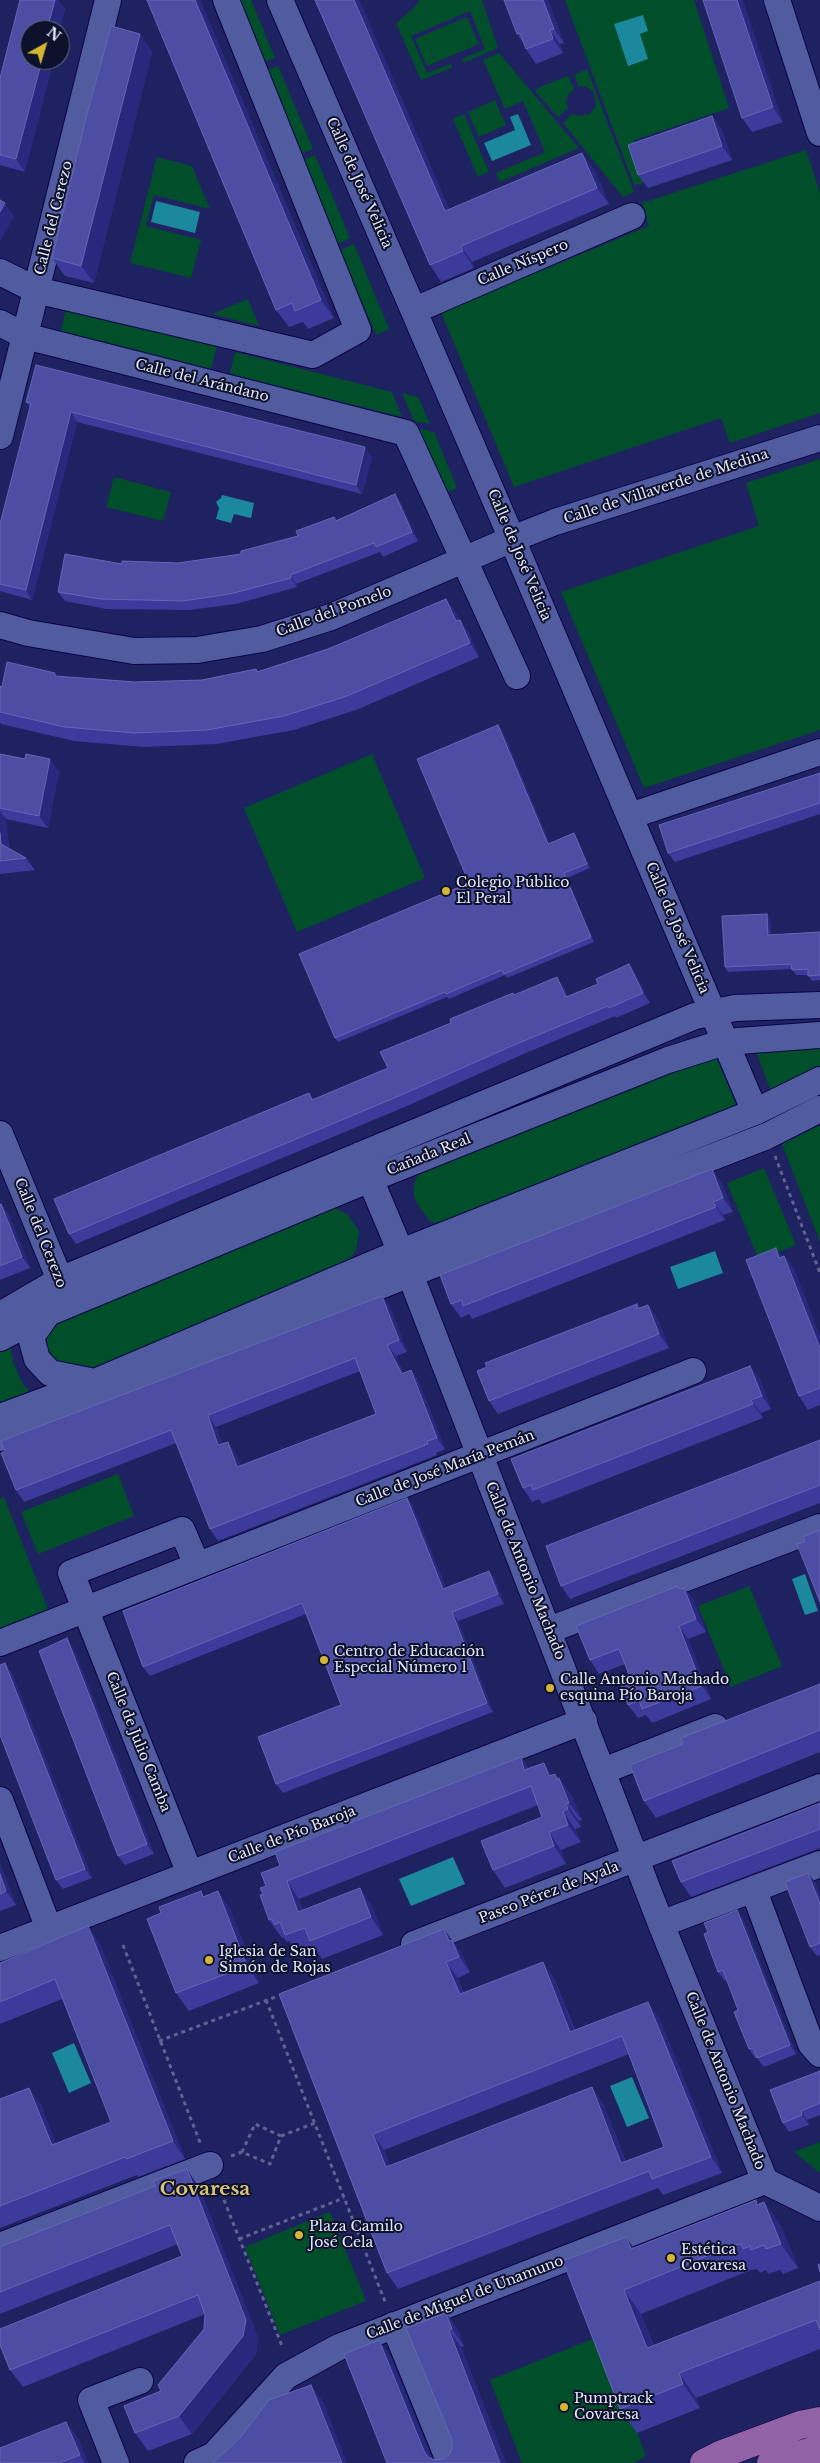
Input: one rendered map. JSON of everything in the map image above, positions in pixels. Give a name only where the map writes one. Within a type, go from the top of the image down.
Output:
[{"type":"main road","points":[[704,2463],[722,2454],[800,2425],[820,2421]]},
{"type":"main road","points":[[771,2463],[820,2449]]},
{"type":"street","name":"Calle del Cerezo","points":[[0,436],[108,0]]},
{"type":"street","points":[[0,272],[36,290],[313,355],[358,330],[226,0]]},
{"type":"street","name":"Calle de José Velicia","points":[[280,0],[512,538],[755,1112]]},
{"type":"street","points":[[777,0],[814,96],[820,133]]},
{"type":"street","name":"Calle Níspero","points":[[414,310],[632,216]]},
{"type":"street","name":"Calle del Arándano","points":[[0,323],[25,336],[406,433],[464,561]]},
{"type":"street","name":"Calle de Villaverde de Medina","points":[[512,538],[555,522],[820,438]]},
{"type":"street","name":"Calle del Pomelo","points":[[0,625],[28,633],[134,651],[197,650],[262,639],[331,617],[464,561],[512,538]]},
{"type":"street","points":[[464,561],[514,669]]},
{"type":"street","points":[[630,816],[820,752]]},
{"type":"street","points":[[0,1315],[60,1280],[696,1016],[712,1011],[820,1005]]},
{"type":"street","name":"Cañada Real","points":[[0,1338],[59,1309],[370,1179],[668,1060],[725,1042],[820,1035]]},
{"type":"street","points":[[0,1438],[755,1112],[820,1080]]},
{"type":"street","points":[[0,1417],[405,1263],[767,1136],[820,1109]]},
{"type":"street","name":"Calle del Cerezo","points":[[0,1134],[60,1280],[59,1309]]},
{"type":"street","name":"Calle de Antonio Machado","points":[[360,1155],[405,1263],[549,1630],[661,1924],[765,2181],[820,2208]]},
{"type":"street","points":[[59,1309],[31,1337],[36,1359],[50,1373],[95,1382]]},
{"type":"street","name":"Calle de José María Pemán","points":[[0,1643],[693,1371]]},
{"type":"street","points":[[549,1630],[820,1527]]},
{"type":"street","points":[[85,1610],[71,1573],[182,1530],[197,1565]]},
{"type":"street","name":"Calle de Julio Camba","points":[[85,1610],[190,1874]]},
{"type":"street","points":[[603,1771],[740,1717]]},
{"type":"street","name":"Calle de Pío Baroja","points":[[0,1948],[584,1721]]},
{"type":"street","name":"Paseo Pérez de Ayala","points":[[388,1954],[637,1859],[820,1786]]},
{"type":"street","points":[[0,1800],[49,1929]]},
{"type":"street","points":[[661,1924],[754,1891],[820,1864]]},
{"type":"street","points":[[754,1891],[811,2044],[820,2054]]},
{"type":"street","points":[[0,2246],[210,2165]]},
{"type":"street","name":"Calle de Miguel de Unamuno","points":[[197,2463],[214,2455],[286,2376],[339,2347],[390,2315],[765,2181]]},
{"type":"street","points":[[390,2315],[450,2463]]},
{"type":"street","points":[[116,2463],[91,2400],[140,2381]]},
{"type":"path","points":[[767,1136],[820,1273]]},
{"type":"path","points":[[123,1945],[159,2041],[282,2346]]},
{"type":"path","points":[[159,2041],[278,1996]]},
{"type":"path","points":[[266,2000],[390,2315]]},
{"type":"path","points":[[210,2165],[242,2152],[255,2124],[281,2136],[315,2123]]},
{"type":"path","points":[[242,2152],[270,2164],[281,2136]]},
{"type":"path","points":[[239,2239],[344,2198]]},
{"type":"shaded area","points":[[236,0],[251,0],[275,58],[262,63]]},
{"type":"shaded area","points":[[420,0],[482,0],[498,48],[463,63],[462,59],[485,49],[470,11],[411,36],[427,73],[451,64],[452,68],[421,80],[396,23],[413,9]]},
{"type":"shaded area","points":[[565,0],[694,0],[729,108],[634,140],[638,155],[636,159],[643,183],[634,185]]},
{"type":"shaded area","points":[[643,15],[648,31],[640,34],[648,59],[628,66],[614,24]]},
{"type":"shaded area","points":[[467,17],[479,44],[427,66],[415,39]]},
{"type":"shaded area","points":[[499,53],[579,148],[500,182],[496,173],[545,152],[523,101],[505,109],[483,60]]},
{"type":"shaded area","points":[[278,66],[313,149],[300,154],[265,71]]},
{"type":"shaded area","points":[[587,69],[634,192],[623,197],[563,123],[572,114],[579,116],[590,114],[596,106],[594,92],[585,86],[579,87],[574,75]]},
{"type":"shaded area","points":[[568,76],[574,89],[568,95],[566,101],[568,108],[558,117],[535,91],[542,86]]},
{"type":"shaded area","points":[[495,100],[506,125],[479,137],[468,112]]},
{"type":"shaded area","points":[[464,114],[489,172],[478,177],[453,119]]},
{"type":"shaded area","points":[[518,114],[531,145],[492,161],[484,143],[515,130],[510,117]]},
{"type":"shaded area","points":[[806,150],[820,193],[820,413],[730,443],[721,418],[514,487],[441,312],[649,226],[642,203]]},
{"type":"shaded area","points":[[315,155],[350,238],[338,244],[302,160]]},
{"type":"shaded area","points":[[157,157],[192,166],[210,209],[154,195],[146,226],[201,240],[191,278],[130,263]]},
{"type":"shaded area","points":[[156,201],[200,212],[195,233],[151,222]]},
{"type":"shaded area","points":[[354,244],[389,329],[376,335],[340,250]]},
{"type":"shaded area","points":[[248,299],[259,326],[212,314]]},
{"type":"shaded area","points":[[66,308],[217,346],[211,369],[61,331]]},
{"type":"shaded area","points":[[235,352],[392,392],[402,417],[230,374]]},
{"type":"shaded area","points":[[402,393],[418,397],[430,424],[414,421]]},
{"type":"shaded area","points":[[416,428],[434,432],[457,488],[444,493]]},
{"type":"shaded area","points":[[820,459],[820,730],[644,788],[561,592],[759,526],[746,483]]},
{"type":"shaded area","points":[[114,477],[171,492],[163,521],[106,507]]},
{"type":"shaded area","points":[[222,495],[254,503],[251,518],[234,514],[231,523],[216,519],[219,508],[216,502]]},
{"type":"shaded area","points":[[372,754],[425,878],[297,932],[244,808]]},
{"type":"shaded area","points":[[820,1040],[820,1074],[772,1094],[754,1046]]},
{"type":"shaded area","points":[[713,1050],[738,1109],[437,1224],[429,1220],[418,1205],[414,1196],[414,1185],[418,1174]]},
{"type":"shaded area","points":[[820,1125],[820,1242],[782,1144]]},
{"type":"shaded area","points":[[764,1168],[796,1245],[759,1260],[727,1183]]},
{"type":"shaded area","points":[[331,1206],[348,1215],[359,1231],[356,1250],[345,1266],[88,1370],[52,1360],[48,1351],[46,1331],[49,1323]]},
{"type":"shaded area","points":[[715,1251],[723,1273],[678,1289],[670,1267]]},
{"type":"shaded area","points":[[9,1338],[13,1362],[22,1383],[30,1392],[0,1403],[0,1342]]},
{"type":"shaded area","points":[[118,1474],[134,1516],[38,1554],[21,1512]]},
{"type":"shaded area","points":[[4,1497],[48,1609],[0,1628],[0,1499]]},
{"type":"shaded area","points":[[805,1574],[818,1611],[805,1615],[792,1579]]},
{"type":"shaded area","points":[[749,1586],[782,1666],[731,1687],[698,1606]]},
{"type":"shaded area","points":[[453,1857],[465,1884],[411,1906],[399,1879]]},
{"type":"shaded area","points":[[74,2043],[91,2083],[69,2093],[52,2053]]},
{"type":"shaded area","points":[[632,2077],[649,2118],[627,2127],[610,2086]]},
{"type":"shaded area","points":[[820,2142],[820,2173],[794,2152]]},
{"type":"shaded area","points":[[330,2212],[366,2301],[280,2335],[245,2247]]},
{"type":"shaded area","name":"Pumptrack Covaresa","points":[[600,2336],[646,2456],[634,2463],[522,2463],[490,2380]]},
{"type":"building","points":[[20,0],[55,0],[50,20],[20,20],[20,70],[39,70],[16,159],[0,155],[0,78]]},
{"type":"building","points":[[147,0],[195,0],[321,300],[295,311],[292,303],[276,310]]},
{"type":"building","points":[[315,0],[354,0],[445,211],[582,153],[597,188],[461,246],[463,251],[430,265]]},
{"type":"building","points":[[504,0],[543,0],[554,29],[550,30],[553,39],[526,49],[520,33],[517,34]]},
{"type":"building","points":[[703,0],[737,0],[773,107],[742,118]]},
{"type":"building","points":[[111,26],[140,34],[81,266],[52,258],[87,114]]},
{"type":"building","points":[[712,116],[722,146],[638,175],[628,145]]},
{"type":"building","points":[[0,200],[5,203],[0,212]]},
{"type":"building","points":[[36,365],[365,447],[356,485],[71,412],[26,590],[0,584],[0,524],[31,403],[26,402]]},
{"type":"building","points":[[395,494],[412,532],[376,547],[374,543],[290,575],[291,578],[230,594],[183,601],[100,599],[58,592],[65,554],[122,564],[122,561],[178,563],[241,554],[241,551],[298,536],[296,531],[334,517],[336,521]]},
{"type":"building","points":[[446,599],[456,621],[460,620],[470,643],[347,696],[284,716],[207,730],[134,733],[64,727],[0,712],[0,686],[2,687],[7,662],[55,673],[55,676],[135,682],[202,680],[256,669],[257,672],[328,649]]},
{"type":"building","points":[[498,725],[548,844],[574,833],[587,864],[564,873],[591,937],[504,974],[502,970],[335,1038],[299,954],[469,883],[417,759]]},
{"type":"building","points":[[0,754],[25,759],[26,754],[50,759],[39,816],[0,808]]},
{"type":"building","points":[[820,773],[820,803],[668,853],[659,825]]},
{"type":"building","points":[[0,833],[1,844],[26,858],[0,861]]},
{"type":"building","points":[[767,914],[768,935],[820,932],[820,975],[808,976],[808,969],[792,970],[791,964],[725,967],[722,916]]},
{"type":"building","points":[[629,964],[643,993],[514,1045],[399,1096],[69,1234],[54,1199],[309,1093],[312,1100],[388,1068],[380,1052],[451,1023],[450,1019],[513,993],[514,995],[557,977],[566,997],[598,984],[596,979]]},
{"type":"building","points":[[712,1169],[723,1198],[713,1202],[716,1207],[463,1306],[462,1300],[451,1304],[440,1275]]},
{"type":"building","points":[[0,1205],[22,1257],[0,1266]]},
{"type":"building","points":[[776,1248],[779,1258],[784,1256],[820,1348],[820,1388],[799,1396],[746,1260]]},
{"type":"building","points":[[382,1296],[399,1340],[387,1345],[402,1374],[411,1370],[437,1438],[427,1441],[428,1444],[210,1529],[171,1430],[16,1490],[1,1453],[5,1451],[1,1441]],"holes":[[[355,1358],[376,1414],[237,1467],[228,1442],[218,1445],[208,1415]]]},
{"type":"building","points":[[637,1304],[637,1309],[648,1305],[659,1334],[489,1401],[477,1371],[487,1367],[485,1363]]},
{"type":"building","points":[[750,1366],[762,1396],[751,1400],[753,1404],[533,1490],[531,1485],[523,1488],[511,1459]]},
{"type":"building","points":[[820,1440],[820,1485],[561,1586],[546,1546]]},
{"type":"building","points":[[407,1498],[443,1589],[489,1571],[498,1594],[452,1612],[487,1703],[276,1784],[258,1737],[341,1705],[302,1603],[143,1667],[123,1611]]},
{"type":"building","points":[[820,1530],[820,1602],[797,1544],[805,1542],[803,1537]]},
{"type":"building","points":[[678,1586],[679,1589],[684,1588],[696,1619],[679,1626],[702,1686],[642,1709],[639,1700],[628,1705],[621,1686],[632,1682],[619,1649],[590,1660],[576,1626]]},
{"type":"building","points":[[67,1638],[147,1844],[118,1856],[39,1651]]},
{"type":"building","points":[[5,1663],[85,1869],[56,1880],[0,1735],[0,1665]]},
{"type":"building","points":[[820,1684],[820,1730],[644,1801],[630,1765],[683,1744],[681,1738]]},
{"type":"building","points":[[521,1757],[524,1770],[544,1763],[549,1776],[555,1774],[557,1779],[559,1778],[569,1803],[566,1804],[568,1809],[563,1811],[568,1825],[549,1832],[554,1846],[493,1870],[481,1841],[542,1817],[531,1786],[287,1881],[298,1912],[360,1888],[371,1917],[310,1941],[305,1928],[285,1935],[280,1922],[275,1925],[272,1919],[269,1920],[260,1895],[263,1894],[260,1888],[266,1886],[261,1873],[280,1866],[275,1852]]},
{"type":"building","points":[[820,1803],[820,1829],[681,1882],[672,1861]]},
{"type":"building","points":[[808,1873],[820,1903],[820,1943],[810,1947],[785,1882]]},
{"type":"building","points":[[0,1874],[6,1891],[0,1894]]},
{"type":"building","name":"Iglesia de San Simón de Rojas","points":[[201,1891],[203,1897],[218,1891],[247,1966],[176,1993],[147,1919],[161,1913],[159,1907]]},
{"type":"building","points":[[737,1910],[790,2045],[757,2058],[753,2048],[749,2049],[734,2012],[738,2010],[723,1970],[718,1972],[704,1934],[708,1932],[704,1923]]},
{"type":"building","points":[[88,1926],[173,2141],[126,2159],[125,2157],[0,2206],[0,2099],[29,2088],[52,2145],[111,2122],[55,1979],[0,2002],[0,1963]]},
{"type":"building","points":[[444,1929],[449,1941],[452,1940],[459,1957],[446,1962],[460,1994],[543,1962],[570,2032],[648,2002],[711,2157],[652,2179],[649,2171],[387,2273],[279,1994]],"holes":[[[622,2036],[664,2147],[621,2163],[592,2087],[386,2167],[373,2134]]]},
{"type":"building","points":[[820,2071],[820,2103],[801,2111],[802,2115],[783,2123],[770,2090]]},
{"type":"building","points":[[187,2169],[246,2320],[243,2336],[179,2416],[135,2433],[124,2406],[161,2391],[158,2385],[204,2329],[205,2315],[198,2295],[10,2370],[0,2345],[0,2329],[182,2256],[170,2225],[0,2292],[0,2247],[155,2186],[153,2181]]},
{"type":"building","points":[[756,2200],[757,2205],[764,2202],[781,2244],[766,2249],[764,2245],[751,2250],[750,2246],[743,2249],[741,2244],[734,2245],[624,2290],[647,2348],[820,2281],[820,2330],[816,2320],[679,2373],[683,2384],[620,2409],[563,2261],[626,2237],[631,2249]]},
{"type":"building","points":[[446,2313],[452,2329],[449,2330],[500,2463],[387,2463],[344,2354],[379,2340],[424,2451],[428,2457],[435,2460],[444,2459],[450,2454],[452,2440],[406,2328]]},
{"type":"building","points":[[311,2385],[342,2463],[213,2463],[240,2438],[269,2400]]},
{"type":"building","points":[[66,2422],[80,2455],[59,2463],[0,2463],[0,2448]]},
{"type":"place","name":"Colegio Público El Peral","points":[[446,891]]},
{"type":"place","name":"Centro de Educación Especial Número 1","points":[[324,1660]]},
{"type":"place","name":"Calle Antonio Machado esquina Pío Baroja","points":[[550,1688]]},
{"type":"place","name":"Iglesia de San Simón de Rojas","points":[[209,1960]]},
{"type":"place","name":"Plaza Camilo José Cela","points":[[299,2235]]},
{"type":"place","name":"Estética Covaresa","points":[[671,2258]]},
{"type":"place","name":"Pumptrack Covaresa","points":[[564,2407]]},
{"type":"district","name":"Covaresa","points":[[205,2190]]}]
